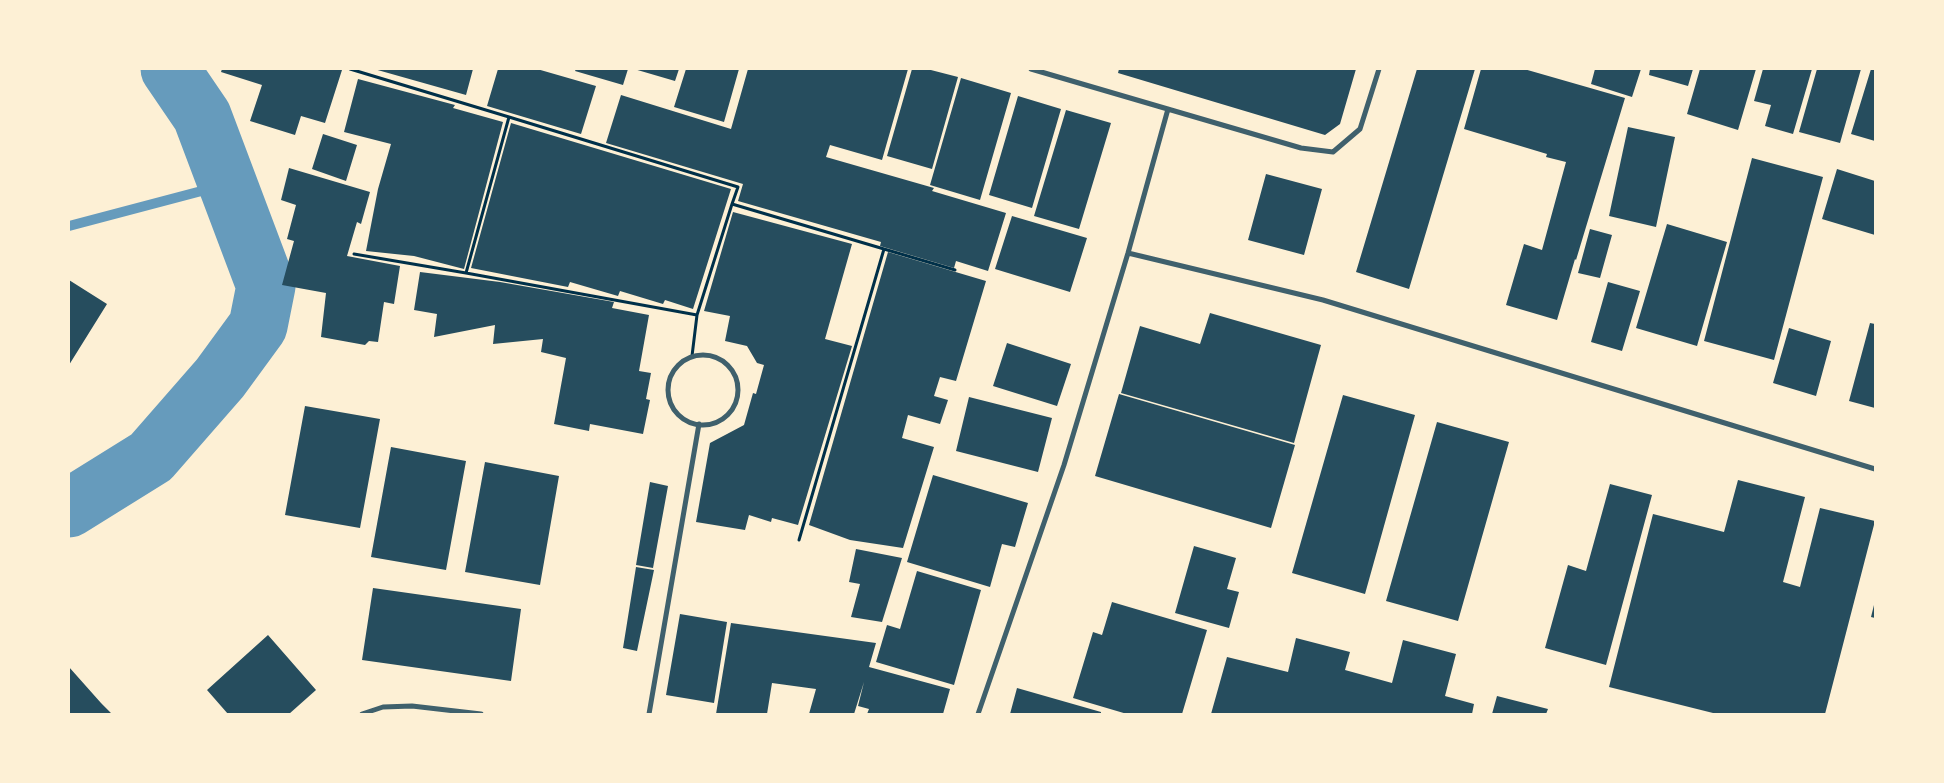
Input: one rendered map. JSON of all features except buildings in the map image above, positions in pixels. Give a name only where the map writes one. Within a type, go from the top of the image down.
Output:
[{"type":"street","points":[[1030,69],[1301,148],[1334,152],[1360,129],[1379,69]]},
{"type":"street","points":[[978,714],[1064,465],[1128,254],[1168,110]]},
{"type":"street","points":[[1128,254],[1323,300],[1875,468]]},
{"type":"street","points":[[703,354],[719,359],[732,370],[737,380],[738,392],[735,403],[729,413],[720,420],[710,424],[687,421],[678,414],[671,404],[668,393],[669,381],[673,370],[681,362],[692,356],[703,354]]},
{"type":"street","points":[[649,714],[699,424]]},
{"type":"street","points":[[362,714],[382,707],[412,706],[481,714]]},
{"type":"path","points":[[350,69],[738,187],[697,315],[692,356]]},
{"type":"path","points":[[466,273],[509,118]]},
{"type":"path","points":[[732,204],[955,270]]},
{"type":"path","points":[[800,540],[884,249]]},
{"type":"path","points":[[354,254],[697,315]]},
{"type":"waterway","points":[[69,508],[151,457],[220,378],[258,326],[266,286],[202,116],[170,69]]},
{"type":"waterway","points":[[69,226],[228,184]]}]
